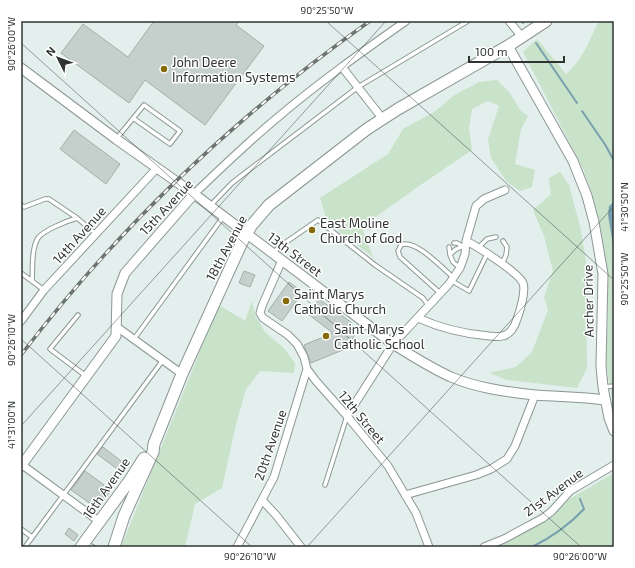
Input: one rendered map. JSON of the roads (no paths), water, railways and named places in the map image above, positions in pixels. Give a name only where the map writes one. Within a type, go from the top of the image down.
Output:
[{"type":"main road","name":"18th Avenue","points":[[114,547],[124,516],[153,452],[154,444],[182,374],[247,233],[259,216],[269,205],[382,118],[508,46],[546,21]]},
{"type":"main road","name":"16th Avenue","points":[[88,546],[100,522],[154,444]]},
{"type":"street","name":"15th Avenue","points":[[21,465],[116,336],[117,294],[125,273],[194,194],[252,139],[342,67],[406,21]]},
{"type":"street","points":[[509,21],[522,37]]},
{"type":"street","name":"Archer Drive","points":[[508,46],[573,160],[587,196],[594,222],[603,274],[601,366],[605,400],[614,431]]},
{"type":"street","points":[[342,67],[382,118]]},
{"type":"street","name":"13th Street","points":[[21,68],[116,139],[247,233],[393,344],[426,364],[452,377],[489,388],[535,395],[585,397],[605,400]]},
{"type":"street","name":"14th Avenue","points":[[21,321],[44,290],[157,168]]},
{"type":"street","points":[[347,416],[393,344],[453,280],[460,268],[465,254],[465,244],[476,206],[484,199],[505,190]]},
{"type":"street","points":[[418,318],[434,325],[476,335],[502,336],[507,334],[515,326],[518,317],[523,283],[519,277],[502,264],[478,248],[465,244]]},
{"type":"street","name":"12th Street","points":[[282,260],[262,306],[260,313],[261,315],[267,321],[288,335],[297,344],[304,356],[307,370],[388,466],[416,513],[429,547]]},
{"type":"street","points":[[117,327],[182,374]]},
{"type":"street","name":"20th Avenue","points":[[237,547],[262,500],[277,467],[307,370]]},
{"type":"street","points":[[405,495],[476,475],[504,462],[515,446],[535,395]]},
{"type":"street","points":[[21,465],[100,522]]},
{"type":"street","name":"21st Avenue","points":[[484,547],[504,539],[543,518],[552,511],[570,491],[614,465]]},
{"type":"street","points":[[262,500],[301,547]]},
{"type":"lane","points":[[209,206],[232,183],[358,87],[468,21]]},
{"type":"lane","points":[[116,139],[144,105],[180,131],[170,144],[134,118]]},
{"type":"lane","points":[[21,205],[24,207],[49,199],[77,218],[96,234]]},
{"type":"lane","points":[[134,339],[223,216]]},
{"type":"lane","points":[[32,281],[34,253],[37,240],[40,236],[51,229],[77,218]]},
{"type":"lane","points":[[273,253],[279,247],[318,220],[375,265],[423,298],[429,306]]},
{"type":"lane","points":[[478,248],[487,239],[496,237]]},
{"type":"lane","points":[[502,264],[507,247],[503,241]]},
{"type":"lane","points":[[440,294],[400,256],[398,251],[399,248],[408,243],[414,245],[453,280],[469,291],[487,254]]},
{"type":"lane","points":[[454,243],[465,244]]},
{"type":"lane","points":[[450,255],[453,251],[465,244]]},
{"type":"lane","points":[[449,247],[450,255],[460,268]]},
{"type":"lane","points":[[21,273],[44,290]]},
{"type":"lane","points":[[78,315],[50,349],[87,376]]},
{"type":"lane","points":[[25,547],[162,360]]},
{"type":"lane","points":[[603,387],[614,386]]},
{"type":"lane","points":[[324,485],[347,416]]},
{"type":"lane","points":[[21,529],[32,537]]},
{"type":"water","points":[[614,202],[614,251],[608,215],[609,206]]},
{"type":"waterway","points":[[536,43],[577,103]]},
{"type":"waterway","points":[[582,111],[606,146],[614,161]]},
{"type":"waterway","points":[[532,547],[560,530],[578,515],[584,509],[580,499]]},
{"type":"railway","points":[[21,355],[98,262],[183,175],[227,134],[274,94],[370,21]]},
{"type":"place","name":"John Deere Information Systems","points":[[164,69]]},
{"type":"place","name":"East Moline Church of God","points":[[312,230]]},
{"type":"place","name":"Saint Marys Catholic Church","points":[[286,301]]},
{"type":"place","name":"Saint Marys Catholic School","points":[[326,336]]}]
